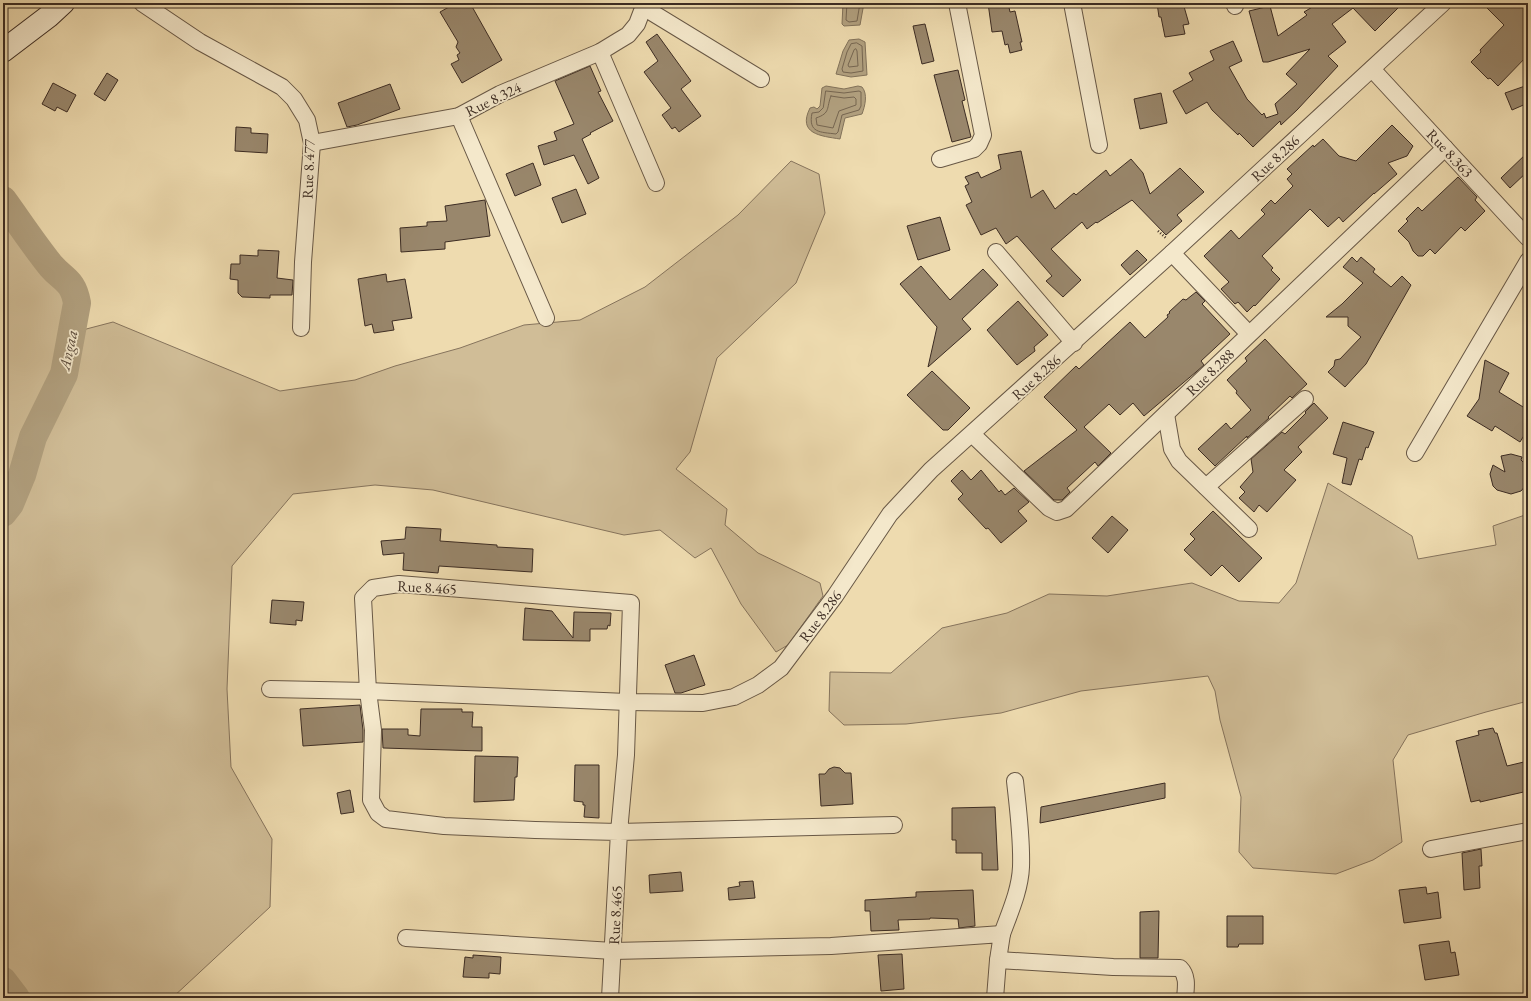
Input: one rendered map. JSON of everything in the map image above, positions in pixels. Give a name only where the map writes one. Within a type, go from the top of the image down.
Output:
[{"type":"street","points":[[3,51],[49,16],[63,3]]},
{"type":"street","name":"Rue 8.477","points":[[142,3],[200,42],[282,87],[294,99],[307,120],[312,142],[303,262],[302,328]]},
{"type":"street","points":[[940,159],[974,149],[979,144],[983,135],[957,3]]},
{"type":"street","points":[[1072,3],[1099,145]]},
{"type":"street","name":"Rue 8.286","points":[[270,689],[368,691],[627,702],[704,703],[734,697],[758,685],[781,668],[836,596],[890,514],[931,470],[1172,253],[1443,3]]},
{"type":"street","points":[[644,5],[761,79]]},
{"type":"street","name":"Rue 8.324","points":[[312,142],[459,116],[500,94],[600,52],[628,35],[637,24],[644,5]]},
{"type":"street","points":[[600,52],[656,183]]},
{"type":"street","name":"Rue 8.363","points":[[1372,69],[1528,238]]},
{"type":"street","points":[[459,116],[546,318]]},
{"type":"street","name":"Rue 8.288","points":[[972,434],[1049,508],[1057,512],[1066,509],[1445,148]]},
{"type":"street","points":[[996,252],[1074,342]]},
{"type":"street","points":[[1172,253],[1249,334]]},
{"type":"street","points":[[1415,453],[1528,261]]},
{"type":"street","points":[[1206,487],[1305,399]]},
{"type":"street","points":[[1166,414],[1172,449],[1179,461],[1249,529]]},
{"type":"street","name":"Rue 8.465","points":[[610,998],[619,832],[626,755],[631,604],[399,584],[373,588],[363,598],[368,691],[373,730],[371,800],[378,812],[386,819],[444,826],[619,832]]},
{"type":"street","points":[[995,998],[1002,934],[1015,897],[1021,868],[1021,839],[1015,781]]},
{"type":"street","points":[[619,832],[894,825]]},
{"type":"street","points":[[1431,849],[1528,831]]},
{"type":"street","points":[[406,938],[613,951],[831,946],[1002,934]]},
{"type":"street","points":[[998,960],[1113,968],[1180,968],[1185,972],[1185,998]]},
{"type":"shaded area","points":[[791,161],[819,174],[825,213],[796,283],[717,358],[690,452],[676,469],[727,509],[725,525],[758,553],[820,583],[823,596],[788,645],[776,652],[741,604],[711,548],[695,558],[660,530],[624,535],[433,490],[375,485],[293,494],[232,566],[227,689],[231,767],[272,839],[270,907],[172,998],[3,998],[3,200],[52,266],[69,281],[76,294],[77,303],[71,333],[113,322],[280,391],[355,380],[395,366],[460,348],[524,325],[580,320],[645,287],[738,215]]},
{"type":"shaded area","points":[[1328,483],[1412,536],[1418,559],[1496,545],[1493,526],[1528,514],[1528,701],[1408,735],[1393,760],[1402,842],[1373,860],[1336,874],[1253,868],[1239,852],[1241,797],[1220,720],[1215,691],[1208,676],[1081,691],[1001,713],[906,724],[844,725],[829,711],[830,672],[891,673],[942,628],[1007,613],[1049,594],[1107,596],[1192,583],[1239,601],[1279,603],[1296,583]]},
{"type":"water","points":[[843,3],[864,3],[860,25],[844,26],[842,24]]},
{"type":"water","points":[[859,39],[865,42],[867,75],[851,77],[836,74],[843,51],[849,40]]},
{"type":"water","points":[[826,86],[844,89],[858,86],[862,87],[865,93],[865,104],[862,114],[845,118],[840,139],[819,135],[809,128],[807,123],[810,108],[814,107],[817,109],[820,106],[822,88]]},
{"type":"building","points":[[456,3],[470,3],[502,60],[462,83],[451,64],[459,60],[457,55],[460,53],[456,47],[458,42],[440,12]]},
{"type":"building","points":[[988,3],[1008,3],[1010,12],[1015,11],[1022,42],[1020,42],[1022,50],[1010,53],[1008,44],[1005,45],[1002,31],[992,32]]},
{"type":"building","points":[[1157,3],[1183,3],[1189,24],[1183,25],[1185,34],[1165,37],[1161,17],[1159,17]]},
{"type":"building","points":[[1319,3],[1403,3],[1375,31],[1353,8],[1332,24],[1346,42],[1328,56],[1338,66],[1297,110],[1281,125],[1280,121],[1253,147],[1212,110],[1207,102],[1186,114],[1173,91],[1193,80],[1189,73],[1214,60],[1210,51],[1233,41],[1242,61],[1229,67],[1247,99],[1262,115],[1264,113],[1266,118],[1278,114],[1275,104],[1297,84],[1286,74],[1310,49],[1268,62],[1263,62],[1249,11],[1270,6],[1278,36],[1307,15],[1304,12]]},
{"type":"building","points":[[1482,3],[1521,3],[1528,10],[1528,55],[1498,86],[1490,78],[1488,79],[1471,62],[1481,52],[1480,50],[1504,25]]},
{"type":"building","points":[[925,24],[934,61],[922,64],[913,26]]},
{"type":"building","points":[[657,34],[691,81],[681,89],[701,116],[679,132],[675,127],[672,129],[662,115],[671,108],[644,72],[658,61],[646,42]]},
{"type":"building","points":[[590,66],[601,91],[598,92],[613,121],[582,139],[599,178],[588,184],[574,155],[544,165],[538,146],[557,140],[554,132],[574,124],[555,81]]},
{"type":"building","points":[[958,70],[965,100],[962,101],[971,137],[952,142],[934,75]]},
{"type":"building","points":[[107,73],[118,80],[105,101],[94,94]]},
{"type":"building","points":[[53,83],[76,95],[67,112],[57,107],[55,111],[42,104]]},
{"type":"building","points":[[390,84],[400,109],[357,125],[347,127],[338,103]]},
{"type":"building","points":[[1528,85],[1528,103],[1512,110],[1505,93]]},
{"type":"building","points":[[1161,93],[1167,123],[1140,129],[1134,99]]},
{"type":"building","points":[[1392,125],[1413,146],[1407,156],[1388,163],[1397,174],[1343,222],[1339,217],[1328,227],[1310,209],[1262,256],[1273,268],[1271,270],[1280,279],[1255,306],[1254,305],[1247,312],[1238,302],[1235,304],[1221,289],[1229,282],[1204,256],[1231,230],[1239,239],[1265,214],[1261,210],[1271,200],[1275,204],[1293,186],[1287,179],[1292,174],[1287,169],[1313,145],[1314,147],[1323,139],[1339,156],[1356,161]]},
{"type":"building","points":[[236,127],[251,128],[251,133],[268,134],[267,153],[235,151]]},
{"type":"building","points":[[1021,151],[1031,198],[1043,190],[1055,209],[1074,193],[1076,195],[1106,170],[1110,176],[1131,159],[1143,173],[1150,194],[1180,168],[1204,192],[1177,215],[1182,221],[1166,235],[1132,200],[1087,229],[1082,222],[1051,249],[1081,280],[1063,297],[1046,281],[1052,276],[1017,236],[1006,244],[996,228],[981,235],[966,205],[972,202],[965,186],[969,184],[965,177],[978,172],[981,178],[1001,169],[998,155]]},
{"type":"building","points":[[1528,152],[1528,171],[1510,188],[1501,178]]},
{"type":"building","points":[[533,163],[541,185],[515,196],[506,174]]},
{"type":"building","points":[[1458,177],[1477,197],[1475,200],[1485,211],[1465,231],[1461,227],[1435,254],[1430,249],[1423,256],[1418,256],[1413,251],[1409,242],[1398,231],[1408,221],[1406,219],[1418,207],[1422,211]]},
{"type":"building","points":[[576,189],[586,214],[562,223],[552,198]]},
{"type":"building","points":[[485,200],[490,236],[445,242],[445,249],[401,252],[400,228],[427,226],[427,222],[447,221],[445,206]]},
{"type":"building","points":[[940,217],[950,250],[918,260],[907,226]]},
{"type":"building","points":[[258,250],[279,251],[277,278],[293,280],[292,295],[270,295],[270,298],[242,297],[238,293],[238,280],[230,279],[231,264],[240,264],[240,255],[258,256]]},
{"type":"building","points":[[1137,250],[1147,260],[1130,275],[1121,265]]},
{"type":"building","points":[[1352,257],[1357,262],[1361,257],[1375,269],[1373,272],[1391,287],[1402,276],[1411,285],[1366,364],[1345,387],[1328,372],[1334,366],[1335,360],[1340,359],[1361,337],[1348,326],[1348,317],[1326,317],[1342,304],[1363,283],[1343,267]]},
{"type":"building","points":[[921,266],[950,300],[983,269],[998,285],[962,319],[971,329],[928,367],[937,327],[900,284]]},
{"type":"building","points":[[386,274],[387,282],[405,279],[412,318],[392,321],[394,330],[374,333],[372,324],[365,326],[358,279]]},
{"type":"building","points":[[1196,292],[1205,301],[1202,304],[1230,334],[1201,361],[1204,365],[1144,416],[1133,403],[1120,415],[1109,404],[1084,427],[1111,453],[1098,466],[1095,462],[1067,488],[1070,492],[1062,500],[1054,500],[1024,471],[1077,430],[1044,397],[1076,366],[1079,369],[1130,322],[1145,338],[1168,317],[1167,315],[1170,313],[1169,312],[1183,299],[1186,300]]},
{"type":"building","points":[[1018,301],[1048,335],[1034,347],[1035,351],[1017,365],[987,330]]},
{"type":"building","points":[[1265,339],[1307,384],[1292,398],[1290,396],[1268,417],[1269,418],[1215,466],[1198,449],[1226,423],[1231,429],[1251,410],[1227,380],[1247,361],[1245,358]]},
{"type":"building","points":[[1485,360],[1509,373],[1499,392],[1528,410],[1528,429],[1520,442],[1495,426],[1492,431],[1467,416],[1479,399]]},
{"type":"building","points":[[932,371],[970,408],[948,430],[943,430],[907,395]]},
{"type":"building","points":[[1314,403],[1328,418],[1298,447],[1302,452],[1284,470],[1296,480],[1267,512],[1259,505],[1254,512],[1239,498],[1245,492],[1240,487],[1253,472],[1251,459],[1282,432],[1285,434]]},
{"type":"building","points":[[1343,422],[1374,432],[1368,448],[1366,447],[1362,460],[1359,459],[1351,485],[1342,483],[1347,458],[1333,454]]},
{"type":"building","points":[[1511,454],[1522,457],[1521,460],[1527,466],[1528,481],[1521,491],[1511,494],[1497,490],[1493,486],[1490,474],[1493,465],[1505,472],[1501,456]]},
{"type":"building","points":[[962,470],[971,480],[981,470],[999,492],[1001,490],[1005,495],[1014,488],[1029,502],[1018,511],[1027,521],[1001,543],[958,499],[963,494],[951,481]]},
{"type":"building","points":[[1213,511],[1262,558],[1239,582],[1222,565],[1211,576],[1184,550],[1195,539],[1190,534]]},
{"type":"building","points":[[1112,516],[1128,530],[1108,553],[1092,538]]},
{"type":"building","points":[[406,527],[441,529],[440,541],[533,549],[532,572],[439,566],[438,573],[403,570],[404,553],[383,555],[381,541],[405,539]]},
{"type":"building","points":[[272,600],[304,602],[302,621],[296,620],[296,625],[270,623]]},
{"type":"building","points":[[525,608],[552,611],[573,638],[574,612],[611,613],[610,626],[608,625],[607,629],[590,629],[590,641],[523,640]]},
{"type":"building","points":[[694,655],[705,685],[681,693],[675,693],[665,665]]},
{"type":"building","points":[[360,705],[363,742],[303,746],[300,709]]},
{"type":"building","points":[[421,709],[462,709],[462,712],[473,712],[472,727],[482,727],[482,751],[383,748],[382,729],[408,729],[408,735],[420,736]]},
{"type":"building","points":[[1493,728],[1495,733],[1497,733],[1507,766],[1528,761],[1528,791],[1480,802],[1480,800],[1471,802],[1456,741],[1479,735],[1478,731]]},
{"type":"building","points":[[475,756],[518,757],[514,800],[474,802]]},
{"type":"building","points":[[575,765],[599,765],[599,818],[584,817],[585,805],[583,805],[583,802],[574,801]]},
{"type":"building","points":[[834,767],[840,768],[845,773],[851,773],[853,804],[821,806],[819,774],[825,774],[829,769]]},
{"type":"building","points":[[1165,783],[1165,798],[1040,823],[1041,807]]},
{"type":"building","points":[[350,790],[354,812],[341,814],[337,793]]},
{"type":"building","points":[[995,807],[998,870],[982,870],[982,853],[956,853],[956,840],[952,840],[952,808]]},
{"type":"building","points":[[1481,849],[1482,866],[1479,866],[1480,888],[1464,890],[1462,853]]},
{"type":"building","points":[[681,872],[683,891],[650,893],[649,875]]},
{"type":"building","points":[[753,881],[755,898],[729,900],[728,888],[740,886],[739,882]]},
{"type":"building","points":[[1426,887],[1427,894],[1438,892],[1441,918],[1404,923],[1399,890]]},
{"type":"building","points":[[973,890],[975,926],[959,928],[958,919],[930,918],[898,920],[899,930],[871,931],[870,911],[865,911],[865,900],[916,897],[916,892]]},
{"type":"building","points":[[1159,911],[1158,958],[1140,958],[1140,912]]},
{"type":"building","points":[[1227,916],[1263,916],[1263,944],[1239,944],[1238,947],[1227,947]]},
{"type":"building","points":[[1449,941],[1451,953],[1455,952],[1459,975],[1425,980],[1419,945]]},
{"type":"building","points":[[902,954],[904,989],[881,991],[878,955]]},
{"type":"building","points":[[473,955],[501,957],[500,974],[489,973],[489,978],[463,977],[465,957],[473,958]]},
{"type":"waterway","name":"Angaa","points":[[3,200],[51,266],[70,285],[77,303],[64,374],[33,437],[22,475],[10,504],[3,513]]},
{"type":"waterway","name":"Angaa","points":[[3,981],[16,998]]}]
